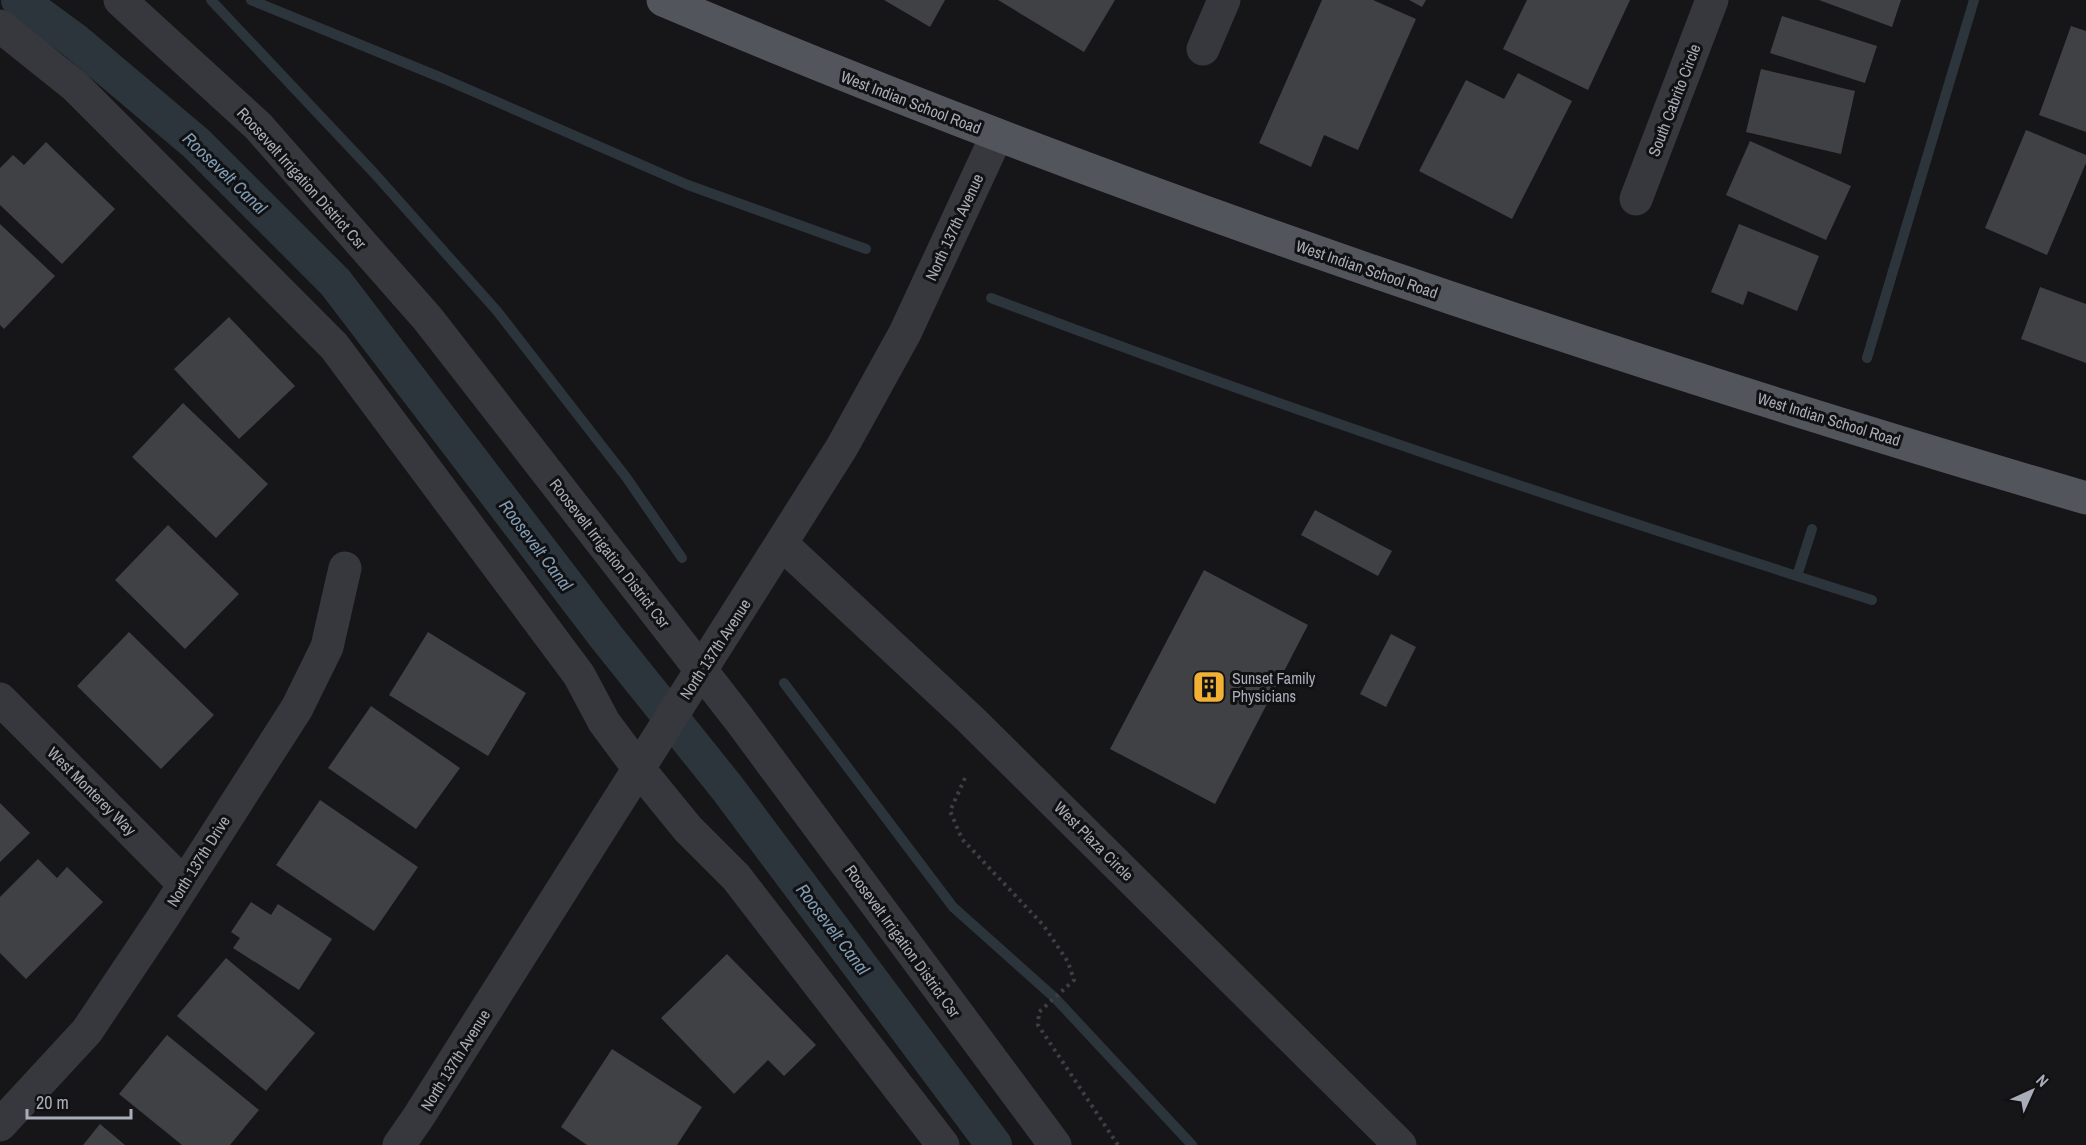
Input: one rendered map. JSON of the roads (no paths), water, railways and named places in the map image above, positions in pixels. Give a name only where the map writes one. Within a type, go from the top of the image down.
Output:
[{"type":"main road","name":"West Indian School Road","points":[[663,0],[820,66],[998,135],[1138,188],[1438,294],[1845,425],[2086,498]]},
{"type":"street","name":"Roosevelt Irrigation District Csr","points":[[120,0],[258,126],[428,319],[694,681],[1055,1145]]},
{"type":"street","points":[[1203,49],[1224,0]]},
{"type":"street","name":"South Cabrito Circle","points":[[1636,199],[1712,0]]},
{"type":"street","points":[[0,26],[75,86],[334,346],[579,675],[604,722],[643,762],[676,815],[736,877],[943,1145]]},
{"type":"street","name":"North 137th Avenue","points":[[399,1145],[426,1106],[842,447],[905,333],[998,135]]},
{"type":"street","name":"West Plaza Circle","points":[[782,544],[970,719],[1400,1145]]},
{"type":"street","name":"North 137th Drive","points":[[0,1125],[87,1031],[162,919],[297,708],[327,647],[345,568]]},
{"type":"street","name":"West Monterey Way","points":[[0,699],[183,883]]},
{"type":"waterway","name":"Roosevelt Canal","points":[[19,0],[75,41],[197,144],[335,282],[607,638],[728,789],[994,1145]]},
{"type":"waterway","points":[[211,0],[374,173],[497,311],[626,477],[682,558]]},
{"type":"waterway","points":[[251,0],[442,78],[688,185],[866,249]]},
{"type":"waterway","points":[[1867,358],[1974,0]]},
{"type":"waterway","points":[[991,298],[1319,417],[1651,529],[1872,600]]},
{"type":"waterway","points":[[1797,576],[1812,529]]},
{"type":"waterway","points":[[784,683],[953,907],[1055,998],[1192,1145]]},
{"type":"place","name":"Sunset Family Physicians","points":[[1209,687]]}]
